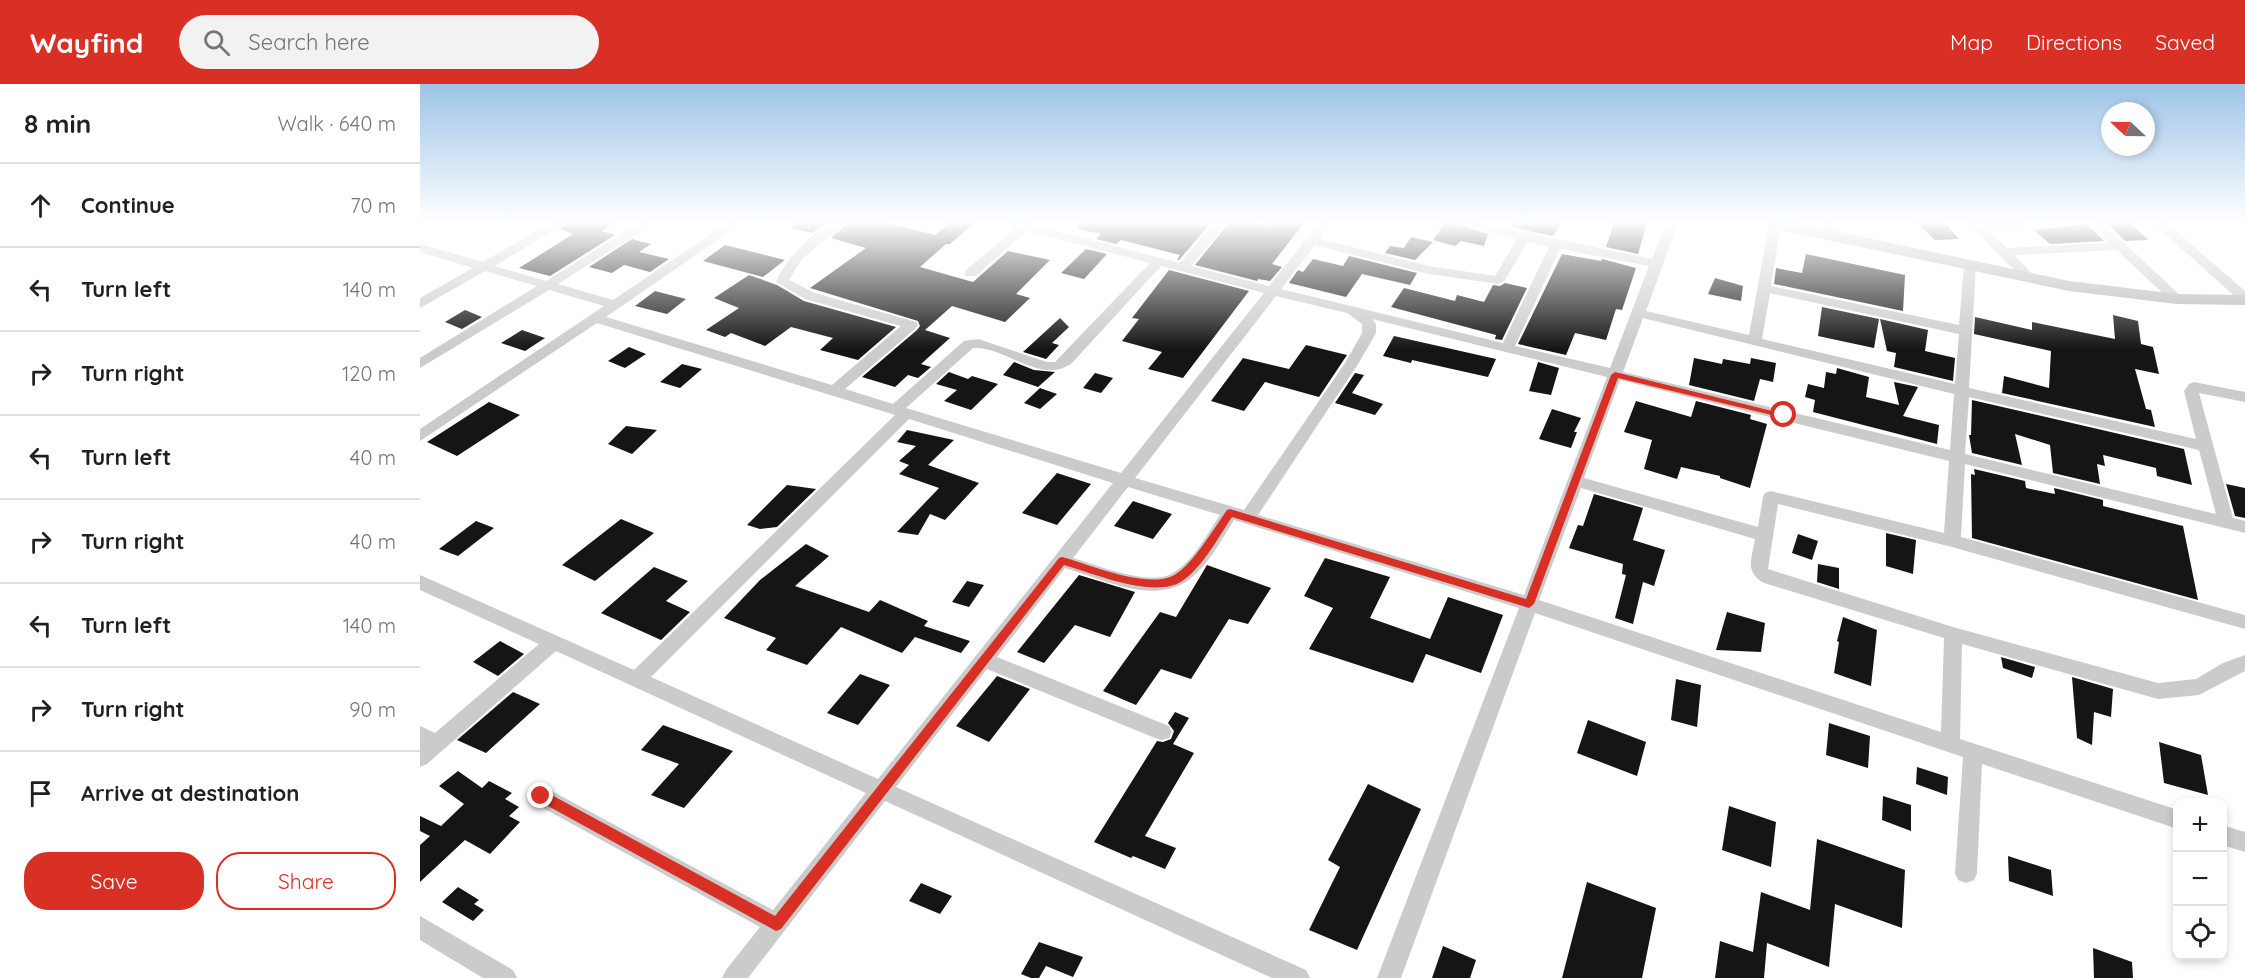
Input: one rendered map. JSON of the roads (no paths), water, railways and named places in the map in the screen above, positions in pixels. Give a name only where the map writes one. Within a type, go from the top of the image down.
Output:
[{"type":"street","points":[[476,265],[615,305]]},
{"type":"street","points":[[420,304],[488,265]]},
{"type":"street","points":[[420,364],[583,265]]},
{"type":"street","points":[[420,436],[675,265]]},
{"type":"street","points":[[792,265],[782,282],[810,296],[911,325],[834,391]]},
{"type":"street","points":[[971,273],[980,265]]},
{"type":"street","points":[[637,680],[969,344],[978,343],[1046,366],[1058,366],[1066,361],[1155,265]]},
{"type":"street","points":[[1171,265],[1615,375],[2245,527]]},
{"type":"street","points":[[1183,268],[1186,265]]},
{"type":"street","points":[[734,978],[1126,481],[1293,265]]},
{"type":"street","points":[[1415,265],[1481,279],[1499,280],[1508,265]]},
{"type":"street","points":[[1507,348],[1546,265]]},
{"type":"street","points":[[1389,978],[1656,265]]},
{"type":"street","points":[[1755,340],[1767,265]]},
{"type":"street","points":[[1952,541],[1970,265],[2130,295],[2177,299],[2245,299]]},
{"type":"street","points":[[2017,265],[2029,277]]},
{"type":"street","points":[[2141,265],[2177,299]]},
{"type":"street","points":[[2206,265],[2245,299]]},
{"type":"street","points":[[1764,288],[1966,331]]},
{"type":"street","points":[[1247,518],[1351,364],[1369,333],[1369,324],[1364,318],[1346,309]]},
{"type":"street","points":[[1638,313],[1963,391],[2206,446]]},
{"type":"street","points":[[595,318],[1529,604],[2173,818]]},
{"type":"street","points":[[2226,522],[2191,391],[2194,387],[2245,397]]},
{"type":"street","points":[[1575,481],[1764,535]]},
{"type":"street","points":[[2245,622],[1952,541],[1771,497],[1759,566],[1761,573],[1770,578],[1953,634],[2158,691],[2199,687],[2230,668],[2245,663]]},
{"type":"street","points":[[1062,561],[1145,584],[1174,580],[1196,562],[1230,513]]},
{"type":"street","points":[[420,582],[1298,978]]},
{"type":"street","points":[[1950,744],[1953,634]]},
{"type":"street","points":[[420,758],[428,739],[554,642]]},
{"type":"street","points":[[985,660],[1162,732]]},
{"type":"street","points":[[1966,873],[1973,752]]},
{"type":"street","points":[[541,796],[776,924]]},
{"type":"street","points":[[2227,836],[2245,842]]},
{"type":"street","points":[[420,927],[505,978]]}]
